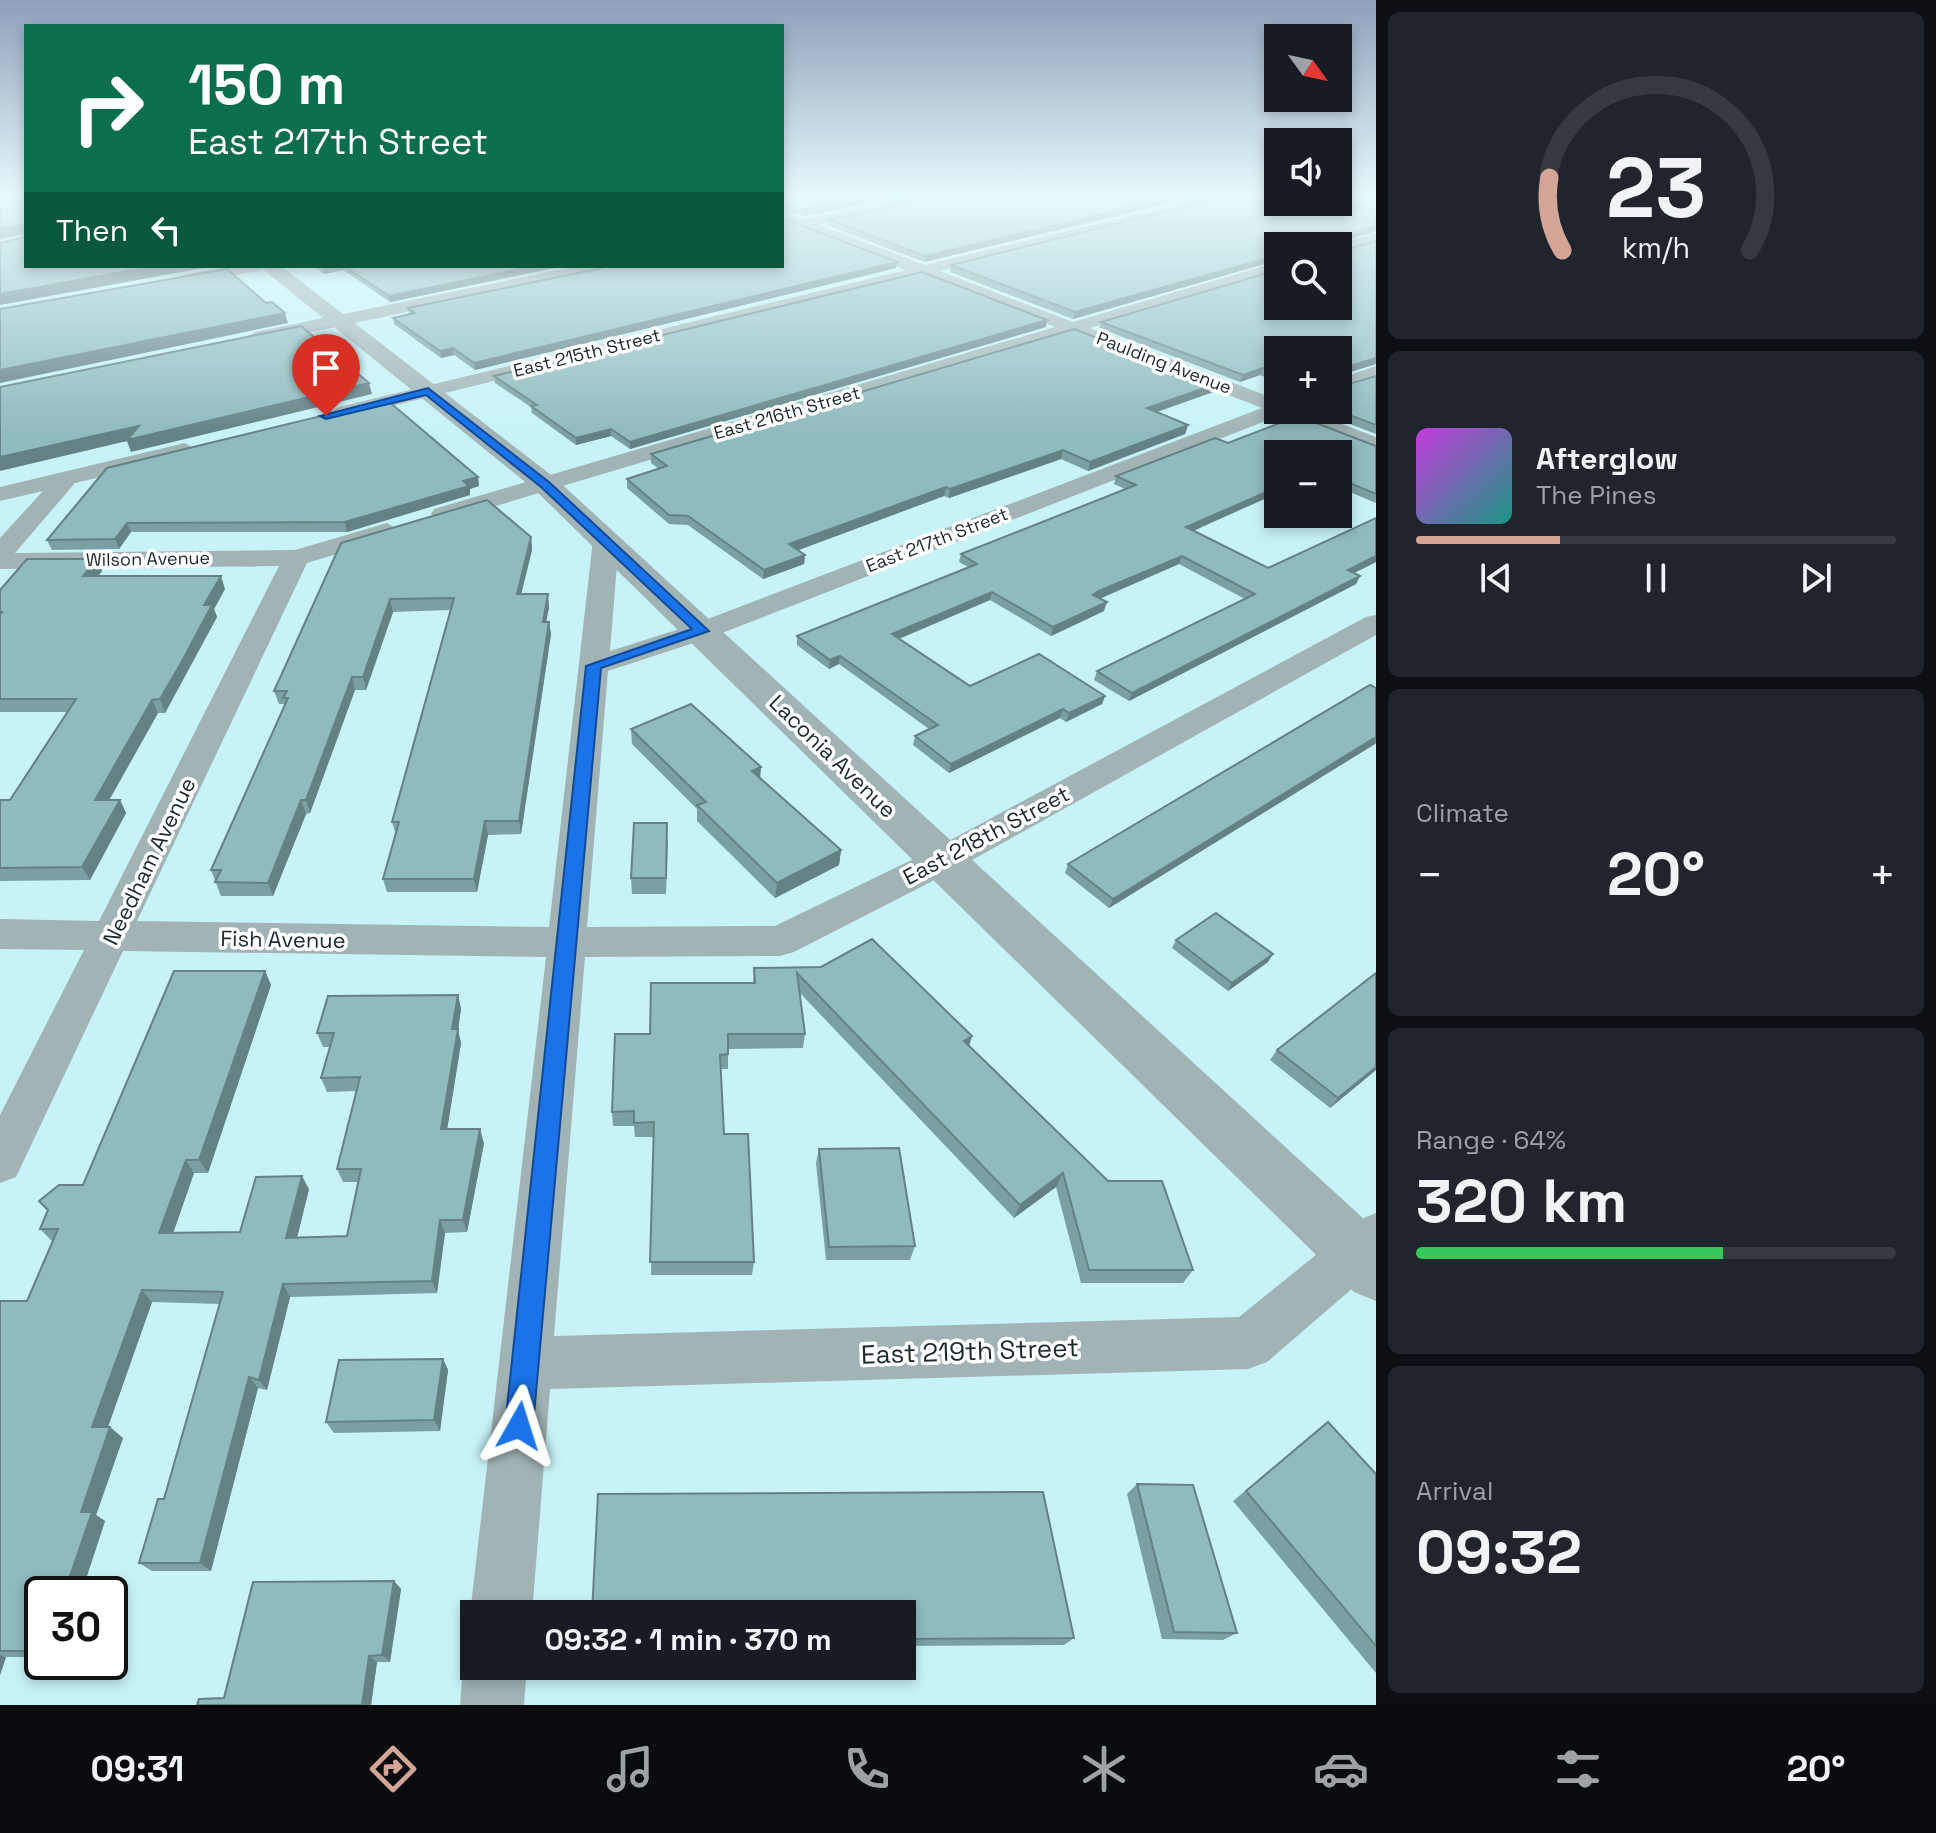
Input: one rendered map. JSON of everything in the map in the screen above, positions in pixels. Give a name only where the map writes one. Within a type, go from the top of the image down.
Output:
[{"type":"street","points":[[168,283],[197,278]]},
{"type":"street","name":"Laconia Avenue","points":[[284,278],[545,484],[943,860],[1370,1254]]},
{"type":"street","points":[[241,341],[546,278]]},
{"type":"street","name":"East 215th Street","points":[[323,417],[894,278]]},
{"type":"street","name":"Paulding Avenue","points":[[944,278],[1264,403]]},
{"type":"street","name":"East 216th Street","points":[[296,558],[1243,278]]},
{"type":"street","points":[[1352,381],[1376,372]]},
{"type":"street","name":"East 217th Street","points":[[594,666],[702,631],[1264,413]]},
{"type":"street","points":[[1322,424],[1376,445]]},
{"type":"street","points":[[0,494],[202,445]]},
{"type":"street","points":[[0,554],[67,478]]},
{"type":"street","points":[[502,1600],[606,540]]},
{"type":"street","name":"Wilson Avenue","points":[[0,561],[296,558]]},
{"type":"street","name":"Needham Avenue","points":[[0,1162],[296,558]]},
{"type":"street","name":"East 218th Street","points":[[567,942],[780,941],[943,860],[1376,623]]},
{"type":"street","name":"Fish Avenue","points":[[0,934],[567,942]]},
{"type":"street","name":"East 219th Street","points":[[525,1363],[1248,1343],[1370,1254]]},
{"type":"street","points":[[492,1705],[494,1680]]},
{"type":"building","points":[[0,278],[92,278],[0,294]]},
{"type":"building","points":[[178,278],[237,278],[266,303],[272,302],[285,313],[0,370],[0,309]]},
{"type":"building","points":[[361,278],[478,278],[389,296]]},
{"type":"building","points":[[556,278],[832,278],[474,363],[453,348],[440,351],[393,318],[415,313],[408,308]]},
{"type":"building","points":[[899,278],[936,278],[1047,320],[630,442],[611,429],[576,438],[531,406],[537,405],[494,376]]},
{"type":"building","points":[[984,278],[1198,278],[1075,312]]},
{"type":"building","points":[[1252,278],[1264,278],[1264,320],[1352,320],[1352,278],[1376,278],[1376,358],[1352,365],[1352,336],[1264,336],[1264,368],[1243,375],[1101,322]]},
{"type":"building","points":[[301,326],[369,383],[127,440],[139,426],[0,457],[0,387]]},
{"type":"building","points":[[1074,329],[1216,384],[1147,408],[1188,425],[1090,462],[1063,450],[950,489],[946,487],[789,544],[805,555],[764,570],[688,516],[669,515],[627,479],[667,466],[651,454]]},
{"type":"building","points":[[1376,376],[1376,425],[1352,416],[1352,383]]},
{"type":"building","points":[[387,400],[478,477],[463,481],[469,486],[345,522],[127,523],[115,539],[47,540],[107,468]]},
{"type":"building","points":[[1277,424],[1319,424],[1376,446],[1376,494],[1352,484],[1352,440],[1264,440],[1264,493],[1186,527],[1268,568],[1376,518],[1376,556],[1348,570],[1360,576],[1132,693],[1097,671],[1255,594],[1182,556],[1099,591],[1093,595],[1107,602],[1053,627],[992,592],[892,634],[970,686],[1039,654],[1105,696],[1069,713],[1063,709],[951,764],[915,736],[938,725],[840,656],[830,660],[797,636],[977,564],[961,554],[1136,485],[1116,476],[1215,438],[1228,443]]},
{"type":"building","points":[[487,500],[531,537],[517,594],[548,594],[543,622],[549,622],[519,821],[485,821],[474,879],[383,879],[399,822],[392,822],[454,598],[390,599],[363,677],[352,677],[306,800],[301,800],[268,883],[215,882],[221,870],[211,870],[288,698],[283,698],[287,691],[274,691],[341,543]]},
{"type":"building","points":[[27,559],[97,559],[83,576],[221,576],[204,605],[212,605],[181,663],[160,699],[152,700],[95,800],[120,800],[82,867],[0,868],[0,800],[10,800],[76,699],[0,699],[0,590]]},
{"type":"building","points":[[1370,685],[1376,688],[1376,737],[1113,899],[1068,864]]},
{"type":"building","points":[[691,704],[761,767],[752,771],[841,850],[777,883],[697,805],[706,802],[631,729]]},
{"type":"building","points":[[634,823],[667,823],[666,878],[631,878]]},
{"type":"building","points":[[1216,913],[1273,954],[1232,983],[1176,940]]},
{"type":"building","points":[[872,939],[972,1036],[964,1041],[1108,1181],[1162,1181],[1193,1270],[1089,1270],[1063,1173],[1020,1205],[797,973],[805,1034],[728,1034],[728,1054],[720,1055],[724,1134],[748,1134],[754,1262],[650,1262],[654,1122],[634,1123],[634,1111],[612,1112],[615,1034],[650,1034],[651,983],[755,983],[754,968],[821,967]]},
{"type":"building","points":[[174,971],[265,971],[199,1160],[186,1160],[159,1233],[240,1232],[256,1177],[302,1176],[286,1238],[347,1236],[361,1169],[337,1169],[360,1077],[321,1078],[334,1033],[317,1033],[328,996],[458,995],[452,1029],[458,1029],[441,1129],[480,1129],[463,1220],[440,1220],[432,1281],[283,1284],[259,1380],[249,1377],[200,1563],[139,1563],[158,1499],[164,1499],[223,1292],[142,1290],[92,1427],[110,1427],[81,1512],[92,1512],[70,1576],[24,1576],[24,1651],[0,1651],[0,1301],[27,1301],[58,1229],[40,1229],[48,1210],[39,1201],[59,1185],[83,1185]]},
{"type":"building","points":[[1376,973],[1376,1067],[1338,1098],[1277,1050]]},
{"type":"building","points":[[899,1148],[915,1246],[829,1247],[819,1149]]},
{"type":"building","points":[[443,1359],[434,1420],[326,1422],[339,1360]]},
{"type":"building","points":[[1328,1422],[1376,1474],[1376,1646],[1246,1491]]},
{"type":"building","points":[[1137,1484],[1193,1485],[1237,1633],[1174,1632]]},
{"type":"building","points":[[1043,1492],[1074,1638],[916,1639],[916,1600],[593,1600],[598,1494]]},
{"type":"building","points":[[394,1581],[382,1655],[369,1656],[362,1705],[197,1705],[199,1699],[224,1698],[253,1582]]},
{"type":"route","points":[[326,416],[428,391],[545,484],[702,631],[594,666],[519,1426]]}]
